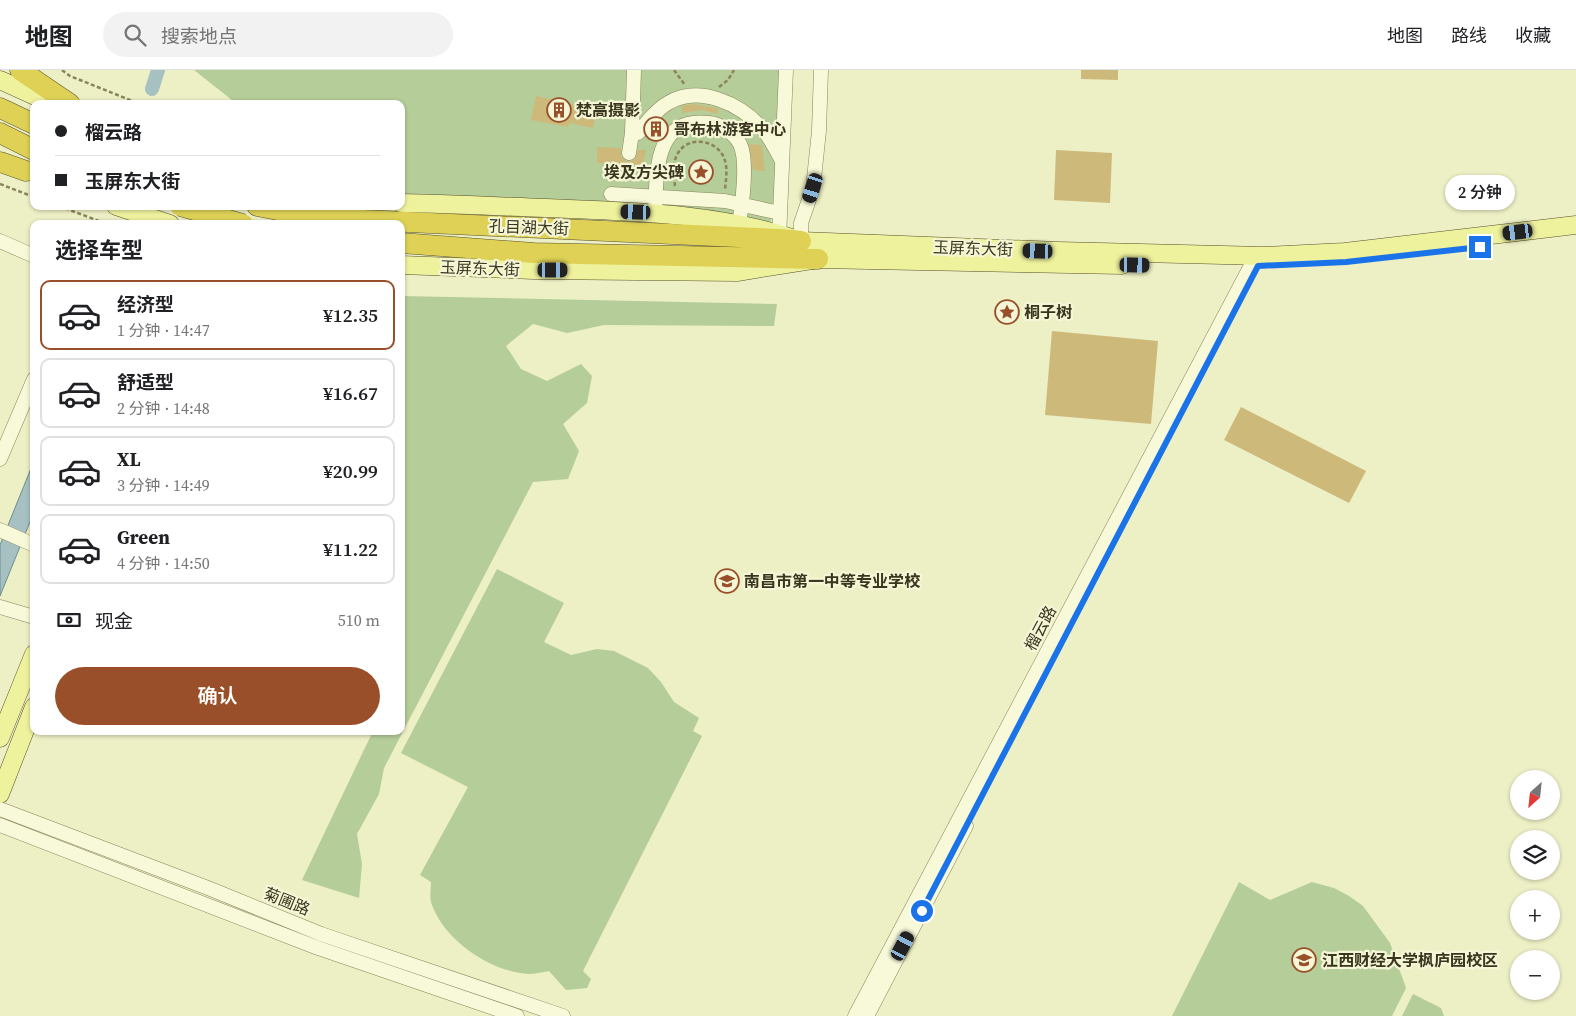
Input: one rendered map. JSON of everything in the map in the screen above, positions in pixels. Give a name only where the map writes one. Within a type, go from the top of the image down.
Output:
[{"type":"highway","points":[[20,70],[64,100]]},
{"type":"highway","points":[[0,108],[30,122]]},
{"type":"highway","points":[[0,133],[30,148]]},
{"type":"highway","points":[[0,160],[30,173]]},
{"type":"highway","points":[[194,210],[229,220]]},
{"type":"highway","name":"孔目湖大街","points":[[278,210],[298,214],[365,220]]},
{"type":"highway","name":"孔目湖大街","points":[[405,222],[779,243],[818,260]]},
{"type":"highway","name":"孔目湖大街","points":[[405,243],[534,253],[801,242]]},
{"type":"main road","points":[[0,80],[44,100]]},
{"type":"main road","points":[[405,203],[656,204],[739,224],[779,243]]},
{"type":"main road","points":[[128,210],[158,220]]},
{"type":"main road","name":"玉屏东大街","points":[[801,242],[1257,261],[1576,225]]},
{"type":"main road","name":"玉屏东大街","points":[[405,264],[534,270],[737,272],[818,260],[1346,262],[1576,236]]},
{"type":"main road","points":[[0,738],[30,664]]},
{"type":"main road","points":[[0,794],[30,717]]},
{"type":"street","points":[[629,153],[632,133],[634,70]]},
{"type":"street","points":[[779,243],[786,70]]},
{"type":"street","points":[[801,242],[801,223],[813,188],[819,131],[821,70]]},
{"type":"street","points":[[632,133],[638,133],[668,103],[683,96],[702,96],[733,104],[747,114],[763,129],[782,161]]},
{"type":"street","points":[[656,204],[657,168],[668,136],[677,127],[693,122],[710,123],[722,127],[734,135],[740,145],[743,158],[742,205],[739,224]]},
{"type":"street","points":[[611,194],[656,204],[725,202],[780,213]]},
{"type":"street","points":[[0,241],[30,254]]},
{"type":"street","name":"榴云路","points":[[855,1016],[1257,261]]},
{"type":"street","name":"榴云路","points":[[867,1016],[1257,261]]},
{"type":"street","points":[[0,459],[30,388]]},
{"type":"street","points":[[8,534],[30,543]]},
{"type":"street","points":[[6,609],[30,616]]},
{"type":"street","name":"菊圃路","points":[[0,809],[208,888],[321,934],[564,1016]]},
{"type":"street","name":"菊圃路","points":[[0,824],[318,948],[517,1016]]},
{"type":"path","points":[[62,70],[70,76],[130,100]]},
{"type":"path","points":[[675,186],[677,154],[684,146],[701,142],[719,149],[725,158],[726,188]]},
{"type":"path","points":[[0,184],[30,195]]},
{"type":"path","points":[[70,210],[96,220]]},
{"type":"green space","points":[[194,70],[780,70],[779,171],[771,222],[679,208],[633,204],[405,199],[405,100],[232,100]]},
{"type":"green space","points":[[405,296],[777,304],[774,326],[604,325],[567,333],[533,324],[506,346],[521,369],[547,381],[581,364],[592,376],[587,403],[563,424],[579,451],[568,479],[533,482],[405,728]]},
{"type":"green space","points":[[497,569],[564,603],[544,642],[571,655],[597,649],[614,651],[648,668],[661,682],[674,702],[699,718],[693,731],[702,736],[583,971],[591,979],[587,988],[566,990],[549,971],[529,974],[514,972],[485,961],[471,952],[447,931],[438,918],[431,902],[431,882],[420,875],[468,787],[401,753]]},
{"type":"green space","points":[[371,735],[401,735],[384,768],[379,794],[357,834],[362,864],[359,898],[302,880]]},
{"type":"green space","name":"江西财经大学枫庐园校区","points":[[1239,882],[1270,900],[1312,882],[1334,888],[1363,906],[1390,943],[1406,988],[1392,1016],[1172,1016]]},
{"type":"green space","points":[[1413,994],[1441,1008],[1444,1016],[1402,1016]]},
{"type":"water","points":[[30,471],[30,522],[0,596],[0,545]]},
{"type":"building","points":[[1081,70],[1118,70],[1118,80],[1081,79]]},
{"type":"building","name":"梵高摄影","points":[[536,96],[573,104],[573,107],[596,112],[593,128],[569,123],[568,127],[531,120]]},
{"type":"building","points":[[693,104],[716,108],[718,109],[718,114],[702,110],[682,113],[682,106]]},
{"type":"building","points":[[749,144],[762,145],[765,171],[753,170]]},
{"type":"building","points":[[597,147],[621,148],[621,157],[628,162],[635,159],[638,150],[646,150],[643,165],[597,163]]},
{"type":"building","points":[[1056,150],[1112,153],[1110,203],[1054,200]]},
{"type":"building","points":[[1052,331],[1158,341],[1151,424],[1045,415]]},
{"type":"building","points":[[1241,407],[1366,471],[1349,503],[1224,440]]},
{"type":"waterway","points":[[152,89],[158,70]]},
{"type":"place","name":"梵高摄影","points":[[559,110]]},
{"type":"place","name":"哥布林游客中心","points":[[656,129]]},
{"type":"place","name":"埃及方尖碑","points":[[701,172]]},
{"type":"place","name":"桐子树","points":[[1007,312]]},
{"type":"place","name":"南昌市第一中等专业学校","points":[[727,581]]},
{"type":"place","name":"江西财经大学枫庐园校区","points":[[1304,960]]},
{"type":"route","points":[[922,911],[1258,266],[1346,262],[1480,247]]}]
